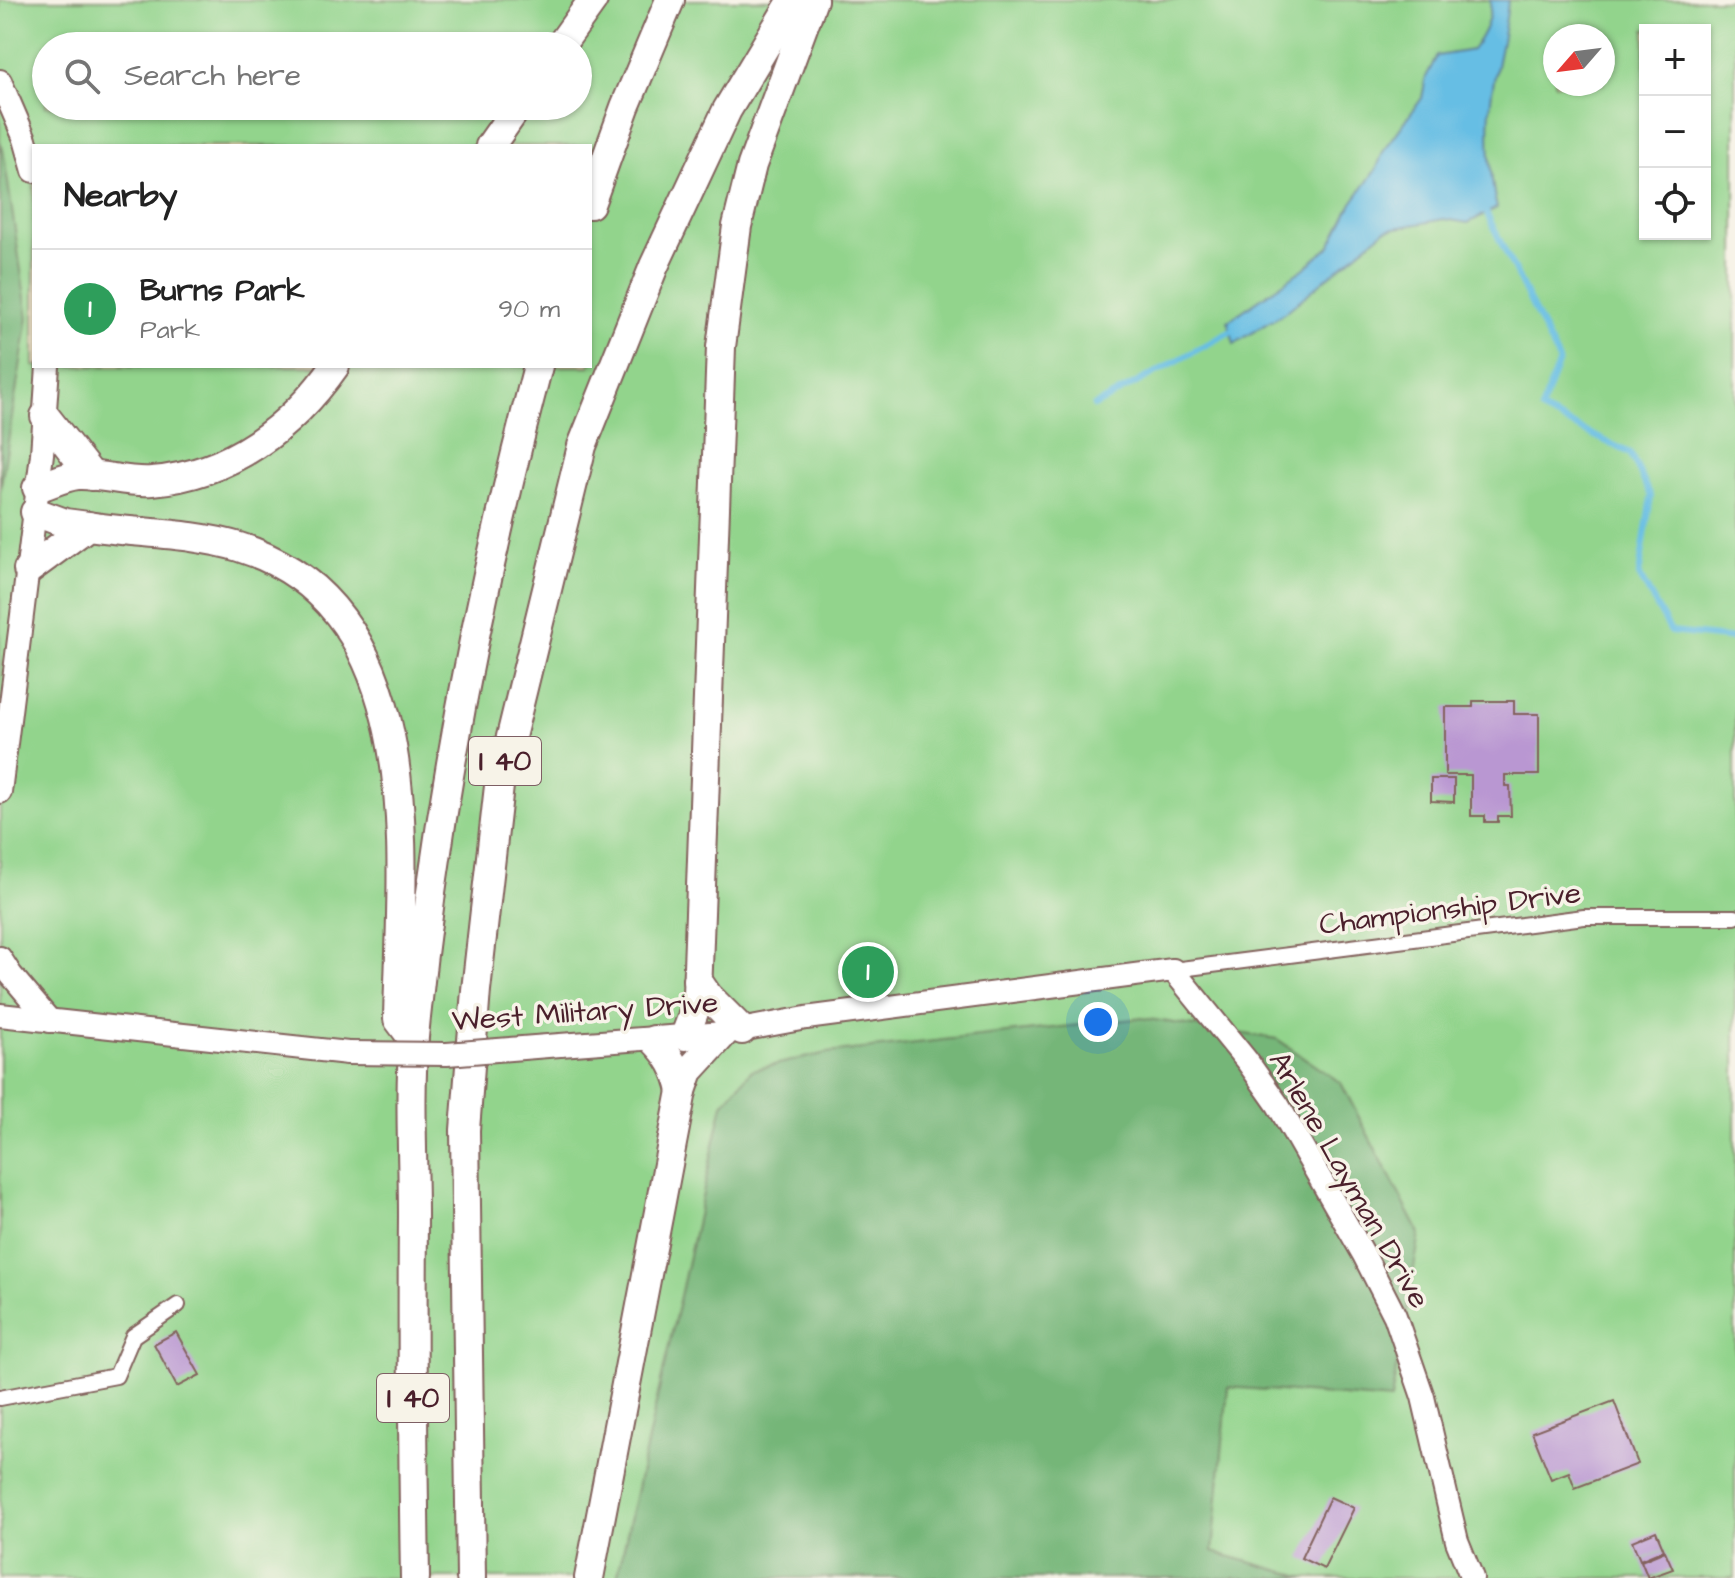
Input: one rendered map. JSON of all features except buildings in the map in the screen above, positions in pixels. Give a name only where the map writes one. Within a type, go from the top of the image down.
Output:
[{"type":"highway","points":[[570,32],[593,0]]},
{"type":"highway","points":[[592,198],[625,107],[670,0]]},
{"type":"highway","name":"I 40","points":[[471,1578],[465,1130],[476,990],[499,786],[582,446],[654,266],[727,110],[793,0]]},
{"type":"highway","points":[[685,1036],[694,1012],[697,980],[721,347],[729,275],[752,165],[813,0]]},
{"type":"highway","points":[[491,144],[508,120]]},
{"type":"highway","points":[[334,368],[317,392],[289,421],[254,447],[230,459],[179,477],[152,481],[69,477],[36,500],[65,523],[209,540],[238,546],[271,559],[311,585],[348,626],[363,650],[378,685],[387,719],[402,827],[398,1019],[414,1040]]},
{"type":"highway","name":"I 40","points":[[415,1578],[412,1343],[414,1040],[442,821],[470,649],[538,368]]},
{"type":"highway","points":[[45,416],[92,476]]},
{"type":"highway","points":[[28,570],[88,526]]},
{"type":"highway","points":[[589,1578],[682,1091],[689,1071],[733,1031],[697,980]]},
{"type":"highway","points":[[654,1040],[669,1055],[677,1070],[682,1091]]},
{"type":"street","points":[[0,81],[25,139],[32,164]]},
{"type":"street","points":[[0,792],[36,500],[48,368]]},
{"type":"street","name":"Championship Drive","points":[[1173,970],[1584,917],[1735,917]]},
{"type":"street","points":[[0,958],[50,1021]]},
{"type":"street","name":"West Military Drive","points":[[0,1015],[348,1053],[447,1054],[654,1040],[733,1031],[806,1018],[1173,970]]},
{"type":"street","name":"Arlene Layman Drive","points":[[1173,970],[1247,1061],[1278,1105],[1364,1255],[1395,1316],[1423,1397],[1457,1541],[1472,1578]]},
{"type":"street","points":[[0,1398],[116,1376],[133,1336],[178,1305]]},
{"type":"green space","points":[[0,0],[1735,0],[1735,1578],[0,1578]]},
{"type":"green space","points":[[0,141],[28,318],[0,491]]},
{"type":"green space","points":[[1142,1018],[1277,1039],[1341,1083],[1420,1234],[1391,1400],[1228,1387],[1213,1552],[1306,1578],[617,1578],[723,1104],[752,1070],[827,1053]]},
{"type":"water","points":[[1490,0],[1508,0],[1492,92],[1489,135],[1497,208],[1468,223],[1444,219],[1385,230],[1287,311],[1234,344],[1228,321],[1306,267],[1329,247],[1352,203],[1377,168],[1383,152],[1422,98],[1426,77],[1437,56],[1472,50],[1486,27]]},
{"type":"waterway","points":[[1484,208],[1559,361],[1541,410],[1630,453],[1651,496],[1639,575],[1671,632],[1735,639]]},
{"type":"waterway","points":[[1094,406],[1237,328]]},
{"type":"place","name":"Burns Park","points":[[868,972]]}]
